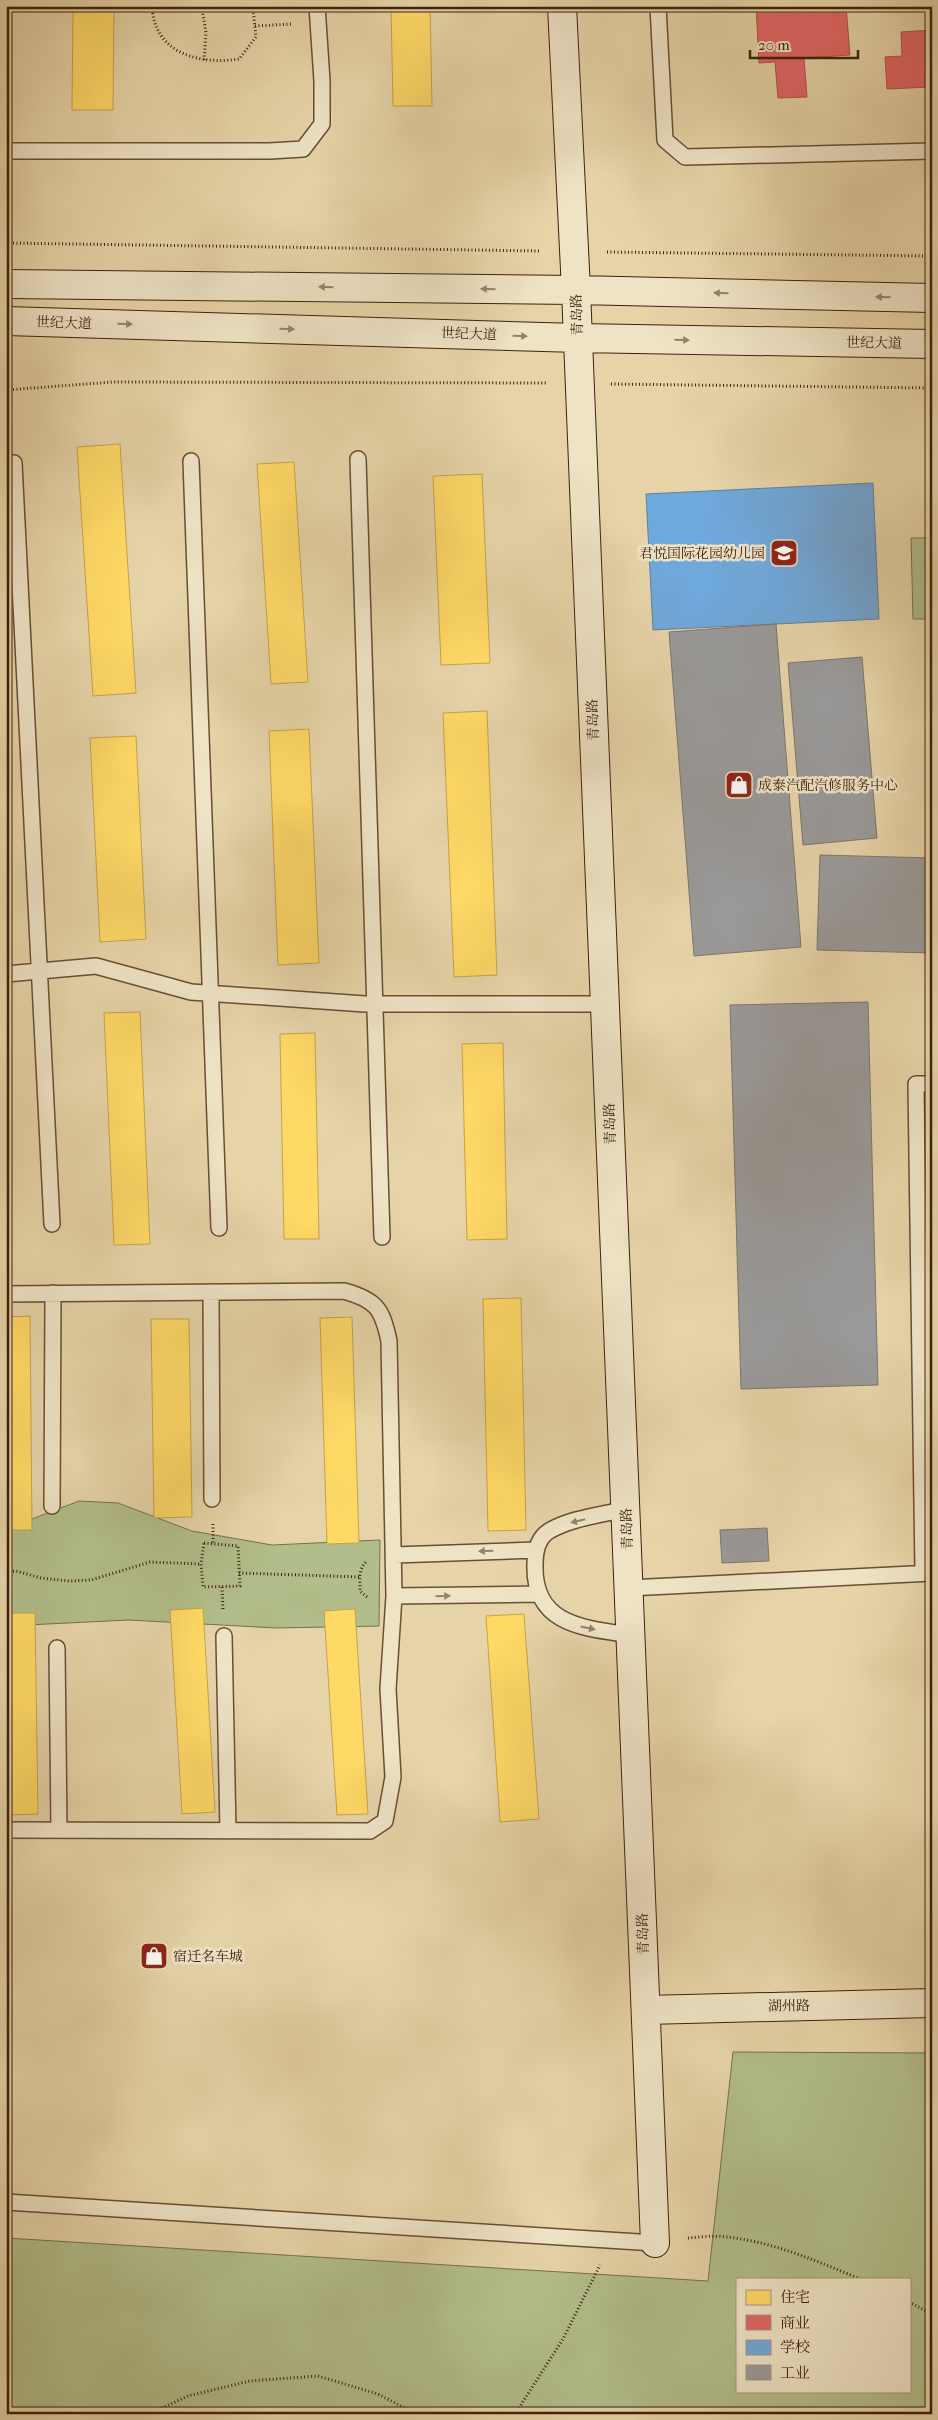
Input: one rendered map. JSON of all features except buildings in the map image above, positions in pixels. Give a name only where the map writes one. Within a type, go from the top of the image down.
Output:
[{"type":"street","name":"青岛路","points":[[562,6],[578,338],[655,2243]]},
{"type":"street","points":[[6,284],[576,290],[932,298]]},
{"type":"street","name":"世纪大道","points":[[6,321],[578,338],[932,344]]},
{"type":"street","name":"湖州路","points":[[646,2010],[932,2003]]},
{"type":"lane","points":[[6,151],[270,152],[303,149],[322,124],[322,81],[317,6]]},
{"type":"lane","points":[[658,6],[665,140],[685,157],[932,151]]},
{"type":"lane","points":[[358,459],[382,1237]]},
{"type":"lane","points":[[191,461],[219,1228]]},
{"type":"lane","points":[[14,463],[52,1224]]},
{"type":"lane","points":[[6,974],[96,966],[191,992],[376,1004],[605,1004]]},
{"type":"lane","points":[[629,1588],[927,1573],[916,1084],[932,1084]]},
{"type":"lane","points":[[6,1294],[344,1291],[371,1300],[380,1312],[386,1326],[389,1341],[394,1555],[394,1596],[388,1689],[393,1776],[385,1821],[370,1831],[6,1830]]},
{"type":"lane","points":[[211,1292],[212,1499]]},
{"type":"lane","points":[[52,1506],[53,1293]]},
{"type":"lane","points":[[626,1510],[561,1526],[548,1532],[535,1550],[536,1589],[546,1609],[583,1628],[631,1635]]},
{"type":"lane","points":[[394,1555],[535,1550]]},
{"type":"lane","points":[[394,1596],[539,1594]]},
{"type":"lane","points":[[224,1636],[228,1831]]},
{"type":"lane","points":[[57,1648],[58,1830]]},
{"type":"lane","points":[[6,2202],[655,2243]]},
{"type":"path","points":[[152,6],[153,14],[163,38],[177,52],[204,60],[223,61],[238,58],[256,37],[253,9],[250,6]]},
{"type":"path","points":[[204,60],[206,33],[203,14],[206,6]]},
{"type":"path","points":[[255,26],[318,22]]},
{"type":"path","points":[[6,243],[932,256]]},
{"type":"path","points":[[6,390],[113,382],[932,388]]},
{"type":"path","points":[[204,1543],[238,1546],[240,1586],[203,1587],[202,1564],[204,1543]]},
{"type":"path","points":[[6,1572],[16,1571],[41,1578],[84,1580],[150,1562],[202,1564]]},
{"type":"path","points":[[239,1572],[360,1577]]},
{"type":"path","points":[[655,2243],[685,2238],[725,2236],[760,2242],[821,2262],[858,2278]]},
{"type":"path","points":[[515,2414],[563,2339],[612,2240]]},
{"type":"path","points":[[910,2303],[932,2314]]},
{"type":"path","points":[[149,2414],[188,2396],[250,2381],[318,2376],[378,2394],[416,2414]]},
{"type":"green space","points":[[911,538],[932,538],[932,619],[913,619]]},
{"type":"green space","points":[[79,1501],[118,1503],[192,1531],[272,1545],[380,1540],[379,1626],[276,1628],[129,1620],[6,1626],[6,1529]]},
{"type":"green space","points":[[733,2052],[932,2053],[932,2414],[6,2414],[6,2238],[708,2281]]},
{"type":"place","name":"君悦国际花园幼儿园","points":[[784,553]]},
{"type":"place","name":"成泰汽配汽修服务中心","points":[[739,785]]},
{"type":"place","name":"宿迁名车城","points":[[154,1956]]}]
